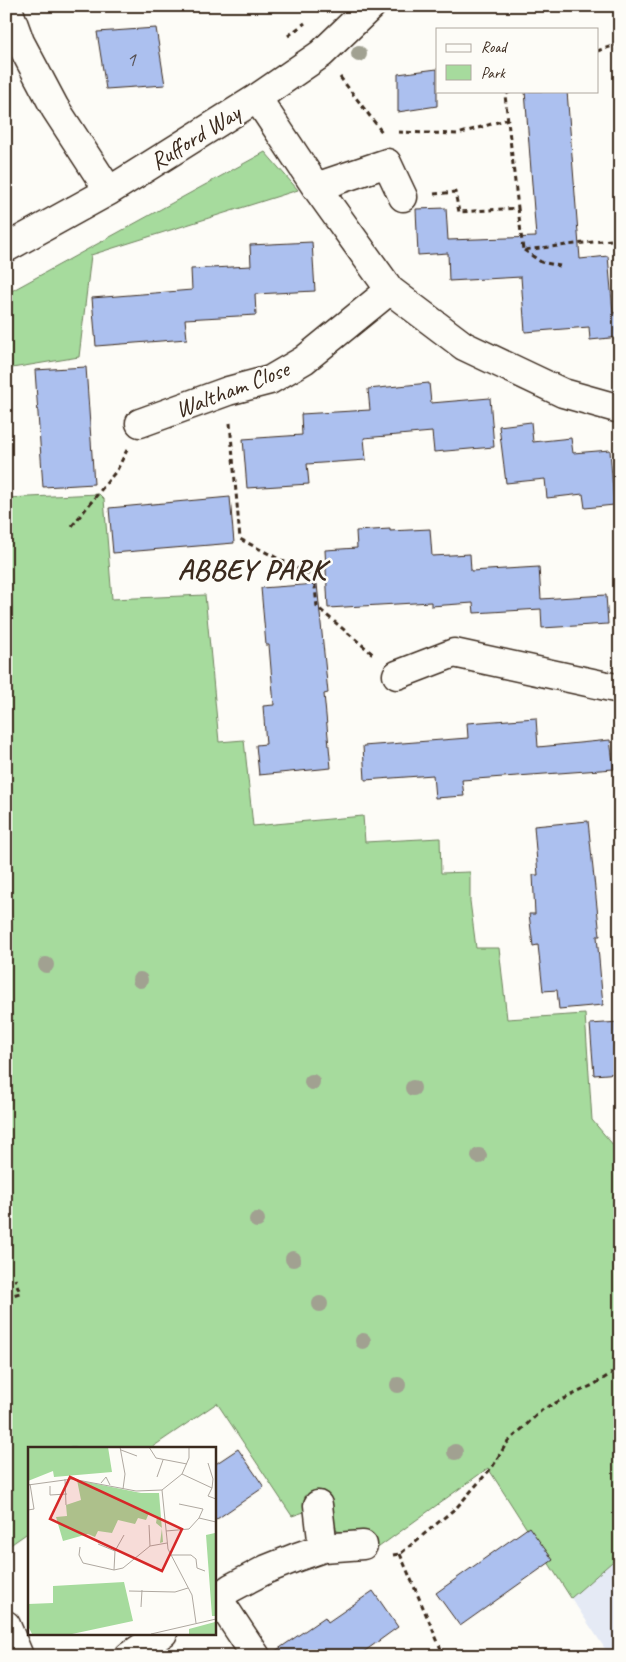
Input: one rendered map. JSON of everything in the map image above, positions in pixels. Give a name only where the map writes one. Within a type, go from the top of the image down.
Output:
[{"type":"street","points":[[6,6],[20,42],[55,108],[109,191]]},
{"type":"street","name":"Rufford Way","points":[[6,248],[109,191],[257,98],[321,54],[371,6]]},
{"type":"street","points":[[257,98],[316,187],[390,290],[464,346],[563,393],[620,409]]},
{"type":"street","points":[[316,187],[387,163],[403,197]]},
{"type":"street","name":"Waltham Close","points":[[140,424],[228,391],[270,380],[304,360],[390,290]]},
{"type":"street","points":[[397,675],[454,653],[620,689]]},
{"type":"street","points":[[318,1505],[323,1548]]},
{"type":"street","points":[[256,1656],[216,1598],[267,1569],[323,1548],[363,1545]]},
{"type":"street","points":[[6,1625],[19,1656]]},
{"type":"street","points":[[130,1656],[162,1634]]},
{"type":"path","points":[[288,36],[312,18]]},
{"type":"path","points":[[598,51],[616,45],[620,41]]},
{"type":"path","points":[[616,45],[620,65]]},
{"type":"path","points":[[321,54],[382,132],[458,134],[508,119]]},
{"type":"path","points":[[510,92],[505,95],[523,250],[541,262],[560,266]]},
{"type":"path","points":[[403,197],[455,192],[459,212],[518,208]]},
{"type":"path","points":[[523,250],[620,238]]},
{"type":"path","points":[[228,391],[240,539],[314,577],[317,607],[397,675]]},
{"type":"path","points":[[72,526],[117,470],[140,424]]},
{"type":"path","points":[[6,1296],[20,1293],[15,1279]]},
{"type":"path","points":[[390,1556],[400,1554],[458,1507],[493,1466],[506,1444],[543,1409],[595,1384],[615,1371],[620,1364]]},
{"type":"path","points":[[400,1554],[444,1656]]},
{"type":"shaded area","points":[[620,1555],[620,1656],[610,1656],[571,1598]]},
{"type":"green space","points":[[265,152],[298,190],[91,255],[79,357],[6,369],[6,294]]},
{"type":"green space","points":[[99,494],[104,499],[112,599],[205,595],[219,742],[244,740],[253,826],[363,816],[365,842],[440,838],[441,873],[470,872],[470,901],[476,948],[499,948],[507,1019],[585,1014],[592,1120],[620,1153],[620,1555],[571,1598],[488,1468],[368,1555],[365,1536],[337,1531],[328,1505],[305,1495],[307,1511],[292,1516],[217,1403],[152,1447],[28,1447],[28,1533],[6,1548],[6,498]]},
{"type":"building","points":[[156,28],[165,85],[106,89],[97,32]]},
{"type":"building","points":[[436,69],[437,106],[398,112],[398,74]]},
{"type":"building","points":[[525,92],[567,92],[580,259],[608,256],[613,313],[620,312],[620,337],[590,340],[589,327],[525,332],[521,277],[449,281],[448,253],[418,255],[416,209],[446,208],[448,240],[536,237]]},
{"type":"building","points":[[312,242],[315,291],[255,294],[256,315],[185,319],[187,339],[96,346],[92,298],[192,290],[191,269],[251,266],[250,245]]},
{"type":"building","points":[[86,367],[94,484],[43,487],[35,370]]},
{"type":"building","points":[[429,383],[431,403],[490,398],[494,447],[434,452],[432,432],[364,438],[366,460],[307,464],[309,484],[247,488],[243,439],[302,435],[301,414],[370,410],[368,389]]},
{"type":"building","points":[[531,422],[533,442],[571,438],[573,453],[610,450],[614,505],[585,508],[583,494],[547,498],[545,479],[506,483],[499,426]]},
{"type":"building","points":[[230,497],[234,543],[113,553],[109,508]]},
{"type":"building","points":[[390,529],[390,531],[430,529],[432,556],[470,554],[471,571],[539,567],[541,599],[606,595],[608,624],[542,628],[541,609],[474,613],[473,603],[431,606],[431,602],[328,608],[325,550],[357,548],[356,531]]},
{"type":"building","points":[[317,584],[328,693],[324,694],[331,768],[259,775],[256,745],[266,744],[263,706],[274,705],[269,645],[266,645],[261,588]]},
{"type":"building","points":[[536,718],[538,747],[610,740],[614,769],[462,780],[464,796],[435,798],[433,775],[365,780],[363,746],[468,738],[467,723]]},
{"type":"building","points":[[588,821],[600,936],[597,936],[603,1005],[559,1009],[557,990],[543,991],[538,945],[533,946],[529,914],[535,914],[533,875],[538,875],[534,826]]},
{"type":"building","points":[[620,1022],[620,1073],[594,1075],[590,1024]]},
{"type":"building","points":[[238,1449],[264,1487],[215,1520],[215,1464]]},
{"type":"building","points":[[529,1527],[553,1560],[460,1626],[436,1593]]},
{"type":"building","points":[[373,1591],[398,1627],[358,1656],[272,1656],[271,1654],[325,1617],[328,1622]]},
{"type":"district","name":"ABBEY PARK","points":[[252,569]]}]
